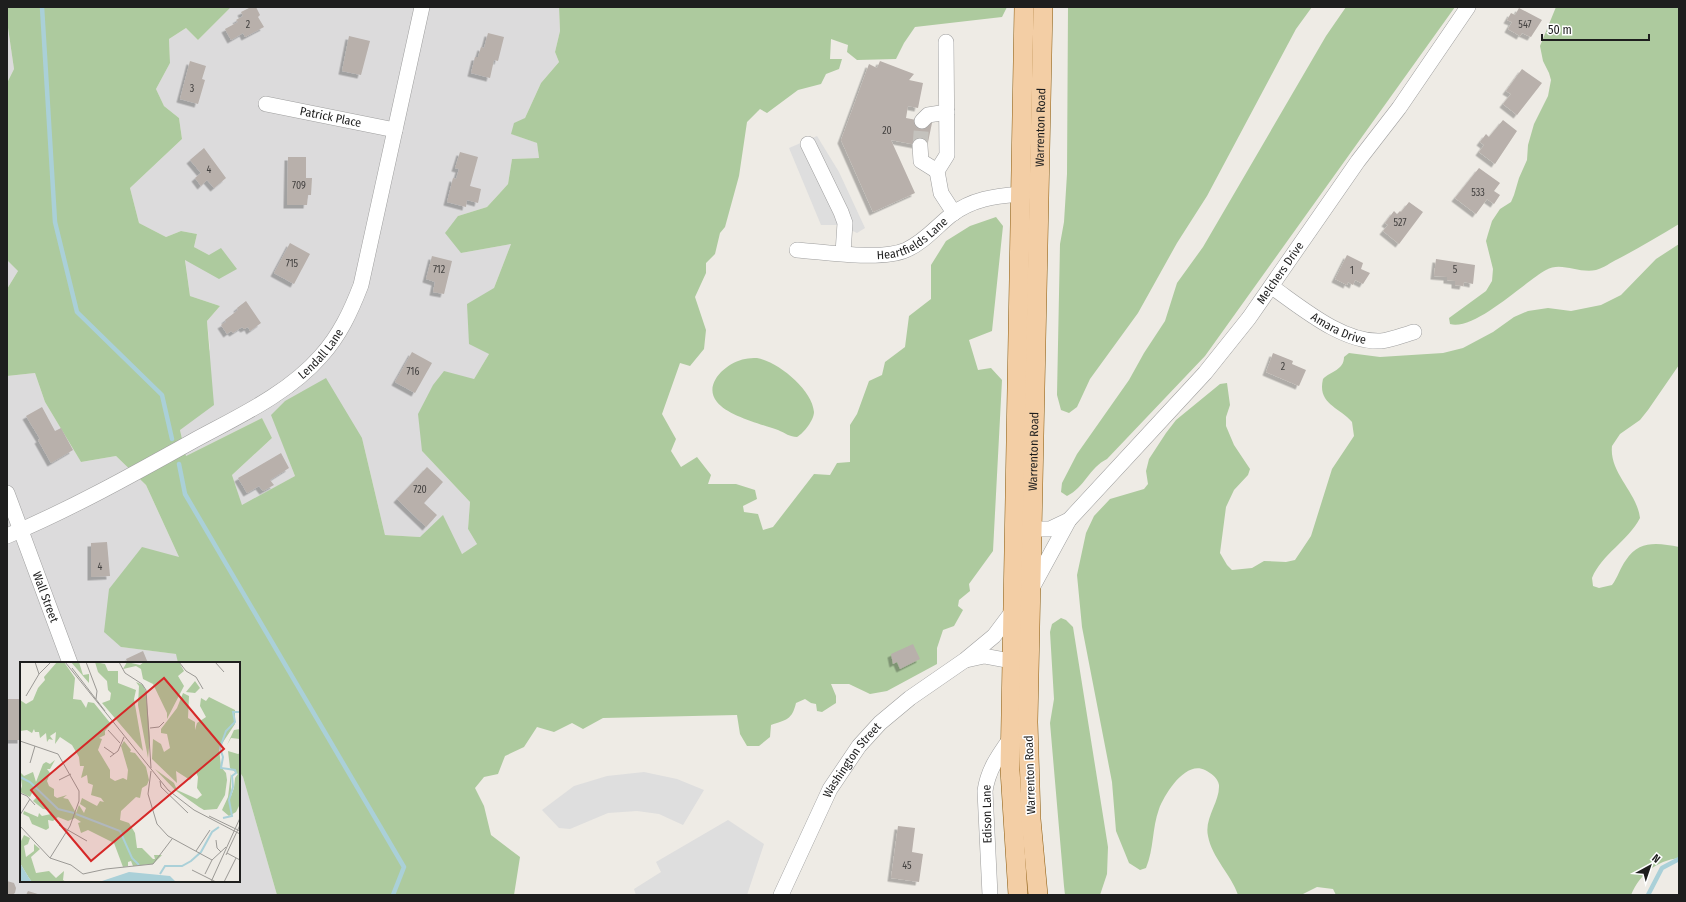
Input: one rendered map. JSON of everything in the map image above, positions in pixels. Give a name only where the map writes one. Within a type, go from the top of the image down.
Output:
[{"type":"main road","name":"Warrenton Road","points":[[1018,895],[1011,807],[1010,739],[1024,7]]},
{"type":"main road","name":"Warrenton Road","points":[[1038,895],[1029,780],[1028,722],[1043,7]]},
{"type":"street","name":"Lendall Lane","points":[[14,533],[64,511],[254,408],[303,374],[322,356],[341,329],[351,311],[361,285],[422,7]]},
{"type":"street","name":"Melchers Drive","points":[[1030,592],[1069,520],[1205,373],[1272,287],[1358,161],[1399,108],[1468,7]]},
{"type":"street","points":[[946,42],[948,155],[937,171],[941,193],[954,213]]},
{"type":"street","name":"Patrick Place","points":[[266,104],[395,130]]},
{"type":"street","points":[[922,121],[928,115],[947,112]]},
{"type":"street","points":[[808,144],[845,223],[843,253]]},
{"type":"street","points":[[920,146],[921,161],[937,171]]},
{"type":"street","name":"Heartfields Lane","points":[[797,250],[883,255],[904,250],[921,242],[954,213],[976,201],[993,196],[1020,194]]},
{"type":"street","name":"Amara Drive","points":[[1272,287],[1332,328],[1346,335],[1372,341],[1382,341],[1414,332]]},
{"type":"street","name":"Wall Street","points":[[7,493],[14,533],[70,662]]},
{"type":"street","name":"Melchers Drive","points":[[1032,529],[1050,529],[1069,520]]},
{"type":"street","name":"Washington Street","points":[[781,895],[830,789],[859,746],[880,723],[910,698],[965,660],[998,632],[1012,612]]},
{"type":"street","name":"Washington Street","points":[[965,660],[984,656],[1011,661]]},
{"type":"street","name":"Edison Lane","points":[[990,895],[986,791],[987,780],[991,767],[1010,739]]},
{"type":"shaded area","points":[[231,7],[559,7],[560,31],[555,52],[559,62],[541,83],[525,118],[512,134],[537,143],[539,158],[512,159],[508,184],[487,207],[458,216],[461,253],[511,244],[494,288],[489,354],[474,379],[422,451],[470,502],[468,529],[477,544],[462,554],[420,537],[385,535],[362,438],[272,415],[295,476],[242,506],[232,475],[272,438],[262,418],[186,456],[180,430],[210,349],[207,321],[220,306],[190,296],[185,259],[197,265],[209,255],[194,247],[197,234],[181,231],[166,237],[139,223],[130,188],[182,139],[179,118],[164,106],[156,89],[170,63],[169,39],[186,28],[198,40]]},
{"type":"shaded area","points":[[7,21],[14,69],[7,83]]},
{"type":"shaded area","points":[[817,136],[839,172],[865,228],[857,233],[840,225],[821,225],[789,148]]},
{"type":"shaded area","points":[[7,260],[18,271],[7,289]]},
{"type":"shaded area","points":[[35,373],[45,402],[81,462],[116,456],[146,485],[179,557],[121,647],[177,654],[178,662],[20,662],[20,882],[240,882],[240,772],[243,777],[277,895],[7,895],[7,376]]},
{"type":"shaded area","points":[[644,772],[677,779],[704,790],[683,825],[659,814],[637,811],[608,813],[570,829],[559,828],[542,810],[574,786],[607,776]]},
{"type":"shaded area","points":[[728,820],[764,844],[747,895],[636,895],[634,889],[661,872],[656,862]]},
{"type":"green space","points":[[7,7],[231,7],[198,40],[186,28],[169,39],[170,63],[156,89],[164,106],[179,118],[182,139],[130,188],[139,223],[166,237],[181,231],[197,234],[194,247],[209,255],[221,248],[237,269],[219,279],[185,260],[190,296],[220,306],[207,321],[214,405],[180,430],[186,456],[262,418],[272,438],[232,475],[242,505],[295,476],[271,415],[285,401],[326,378],[362,438],[385,535],[420,537],[443,515],[462,554],[477,544],[468,529],[470,502],[422,451],[418,414],[433,385],[444,371],[474,379],[489,354],[469,344],[467,304],[494,288],[511,244],[461,253],[445,233],[458,216],[487,207],[499,194],[508,184],[512,159],[539,158],[537,143],[511,134],[514,123],[525,118],[541,83],[559,62],[555,52],[560,31],[559,7],[1007,7],[1002,17],[915,27],[904,43],[896,59],[857,60],[847,52],[848,45],[831,39],[830,59],[842,59],[839,69],[826,74],[821,84],[798,90],[767,113],[760,109],[747,122],[739,176],[725,227],[720,233],[715,254],[706,263],[706,273],[695,297],[706,330],[704,349],[690,366],[680,363],[662,414],[676,439],[671,451],[681,467],[697,457],[711,475],[708,484],[736,484],[755,490],[757,499],[743,506],[744,512],[758,514],[763,530],[773,527],[814,474],[830,475],[837,463],[850,462],[850,425],[857,414],[869,381],[882,375],[885,362],[905,347],[909,316],[931,299],[931,265],[946,241],[970,226],[996,217],[1003,226],[992,331],[969,340],[978,370],[991,368],[1002,380],[993,551],[969,584],[970,591],[959,600],[958,606],[963,610],[954,626],[943,630],[937,648],[937,664],[887,691],[870,694],[849,684],[831,684],[836,696],[836,703],[822,712],[817,711],[816,704],[805,699],[796,703],[793,713],[788,718],[771,725],[770,737],[759,746],[747,746],[740,734],[737,715],[603,718],[583,729],[572,723],[554,732],[537,727],[524,747],[505,756],[498,774],[484,777],[475,788],[484,806],[491,835],[520,857],[514,895],[277,895],[243,777],[240,772],[240,662],[178,662],[176,654],[121,647],[104,632],[109,589],[142,547],[179,557],[146,485],[116,456],[81,462],[45,402],[35,373],[7,376],[7,289],[18,271],[7,260],[7,83],[14,69],[7,21]]},
{"type":"green space","points":[[1068,7],[1312,7],[1296,29],[1207,196],[1177,243],[1138,313],[1090,379],[1077,407],[1069,413],[1061,410],[1057,395],[1060,244],[1064,222],[1067,174]]},
{"type":"green space","points":[[1346,7],[1455,7],[1205,356],[1107,459],[1096,467],[1078,488],[1067,496],[1061,492],[1062,483],[1077,454],[1129,380],[1144,353],[1165,321],[1177,283],[1203,247],[1326,36]]},
{"type":"green space","points":[[1556,7],[1679,7],[1679,224],[1599,269],[1590,271],[1558,267],[1546,270],[1486,313],[1460,324],[1450,324],[1449,318],[1486,291],[1492,281],[1493,269],[1486,241],[1492,221],[1500,209],[1511,202],[1514,195],[1519,178],[1527,160],[1528,145],[1534,124],[1548,96],[1551,80],[1543,61],[1540,46]]},
{"type":"green space","points":[[1679,244],[1679,365],[1640,420],[1620,434],[1612,446],[1612,456],[1615,465],[1634,500],[1640,518],[1629,534],[1596,569],[1592,578],[1593,586],[1599,588],[1612,585],[1626,560],[1637,549],[1650,544],[1679,547],[1679,858],[1656,865],[1639,881],[1631,895],[1336,895],[1333,889],[1317,887],[1301,895],[1238,895],[1231,880],[1213,852],[1208,836],[1208,823],[1217,798],[1219,785],[1216,778],[1210,773],[1198,768],[1184,774],[1177,780],[1162,802],[1155,824],[1149,861],[1146,868],[1140,870],[1129,863],[1116,831],[1112,782],[1082,627],[1077,575],[1086,533],[1094,516],[1110,499],[1144,489],[1148,484],[1146,471],[1149,459],[1176,420],[1220,384],[1227,383],[1230,405],[1226,417],[1226,426],[1234,445],[1250,469],[1248,475],[1234,490],[1226,507],[1220,553],[1227,565],[1232,570],[1252,568],[1264,561],[1286,562],[1295,560],[1311,536],[1332,469],[1354,436],[1352,422],[1326,400],[1322,387],[1323,379],[1342,365],[1344,357],[1349,353],[1380,357],[1443,353],[1463,348],[1493,332],[1514,317],[1528,311],[1548,308],[1571,311],[1601,305],[1621,295],[1656,259]]},
{"type":"green space","points":[[748,358],[757,358],[774,365],[793,378],[801,386],[812,403],[814,415],[805,429],[797,437],[790,436],[729,411],[717,402],[713,395],[715,381],[724,369],[738,361]]},
{"type":"green space","points":[[1061,618],[1066,620],[1073,627],[1108,847],[1107,874],[1100,895],[1065,895],[1050,723],[1054,699],[1050,632],[1052,624]]},
{"type":"building","points":[[251,7],[256,7],[260,15],[258,17],[264,27],[245,37],[243,33],[231,40],[225,29],[238,22],[236,20],[243,16],[241,12]]},
{"type":"building","points":[[1519,8],[1542,20],[1531,37],[1522,33],[1520,36],[1508,29],[1512,22],[1507,20],[1511,13],[1515,15]]},
{"type":"building","points":[[488,33],[504,37],[498,61],[494,60],[490,78],[471,73],[475,57],[478,57],[481,47],[484,48]]},
{"type":"building","points":[[349,36],[370,41],[361,75],[342,71]]},
{"type":"building","points":[[190,61],[206,66],[202,79],[205,80],[198,104],[180,99]]},
{"type":"building","points":[[880,61],[914,74],[909,80],[923,83],[918,108],[908,106],[906,118],[932,123],[927,147],[891,140],[915,193],[873,212],[841,140],[869,64],[877,68]]},
{"type":"building","points":[[1522,69],[1542,83],[1517,115],[1503,104],[1511,94],[1506,91]]},
{"type":"building","points":[[1503,120],[1517,131],[1495,164],[1479,152],[1484,145],[1480,142],[1486,134],[1489,137]]},
{"type":"building","points":[[204,148],[226,178],[214,188],[207,180],[201,186],[195,178],[201,173],[190,160]]},
{"type":"building","points":[[460,152],[478,157],[470,186],[481,189],[478,203],[467,200],[466,207],[447,202],[453,178],[456,179],[459,169],[455,168]]},
{"type":"building","points":[[288,157],[306,157],[306,178],[312,178],[311,195],[308,195],[307,205],[287,205]]},
{"type":"building","points":[[1479,168],[1500,183],[1494,191],[1500,195],[1494,204],[1487,199],[1476,214],[1455,198]]},
{"type":"building","points":[[1409,202],[1423,212],[1399,244],[1383,231],[1388,225],[1385,223],[1394,211],[1397,214],[1400,211],[1401,212]]},
{"type":"building","points":[[290,243],[310,254],[294,284],[274,273]]},
{"type":"building","points":[[1347,255],[1363,263],[1361,269],[1370,273],[1363,284],[1355,280],[1353,285],[1348,282],[1347,285],[1335,279]]},
{"type":"building","points":[[432,256],[452,261],[444,294],[433,292],[435,282],[426,279]]},
{"type":"building","points":[[1436,259],[1475,265],[1473,284],[1464,282],[1463,286],[1455,285],[1455,281],[1447,280],[1447,277],[1434,276]]},
{"type":"building","points":[[246,301],[261,323],[250,331],[248,327],[244,329],[242,327],[233,333],[231,331],[227,334],[221,325],[226,322],[225,320],[238,310],[237,308]]},
{"type":"building","points":[[412,352],[432,363],[415,393],[395,382]]},
{"type":"building","points":[[1273,353],[1293,361],[1292,364],[1306,370],[1299,386],[1266,372]]},
{"type":"building","points":[[42,407],[55,431],[61,428],[73,450],[51,463],[38,440],[40,439],[26,416]]},
{"type":"building","points":[[281,453],[289,468],[270,480],[274,485],[263,491],[259,486],[247,493],[238,478]]},
{"type":"building","points":[[427,467],[443,482],[424,503],[437,515],[426,527],[397,499]]},
{"type":"building","points":[[107,542],[110,576],[91,577],[91,543]]},
{"type":"building","points":[[913,644],[920,659],[900,669],[897,662],[893,664],[891,654]]},
{"type":"building","points":[[143,651],[148,662],[128,662],[126,659]]},
{"type":"building","points":[[7,699],[20,699],[20,740],[7,740]]},
{"type":"building","points":[[898,826],[915,828],[912,852],[923,854],[919,882],[891,878]]},
{"type":"building","points":[[7,881],[14,883],[16,888],[15,893],[12,895],[7,895]]},
{"type":"building","points":[[28,891],[41,895],[26,895]]},
{"type":"waterway","points":[[42,7],[55,222],[77,312],[162,395],[172,439]]},
{"type":"waterway","points":[[179,464],[185,494],[404,867],[393,895]]},
{"type":"waterway","points":[[1648,895],[1662,868],[1679,859]]},
{"type":"tunnel","points":[[920,146],[922,121]]}]
